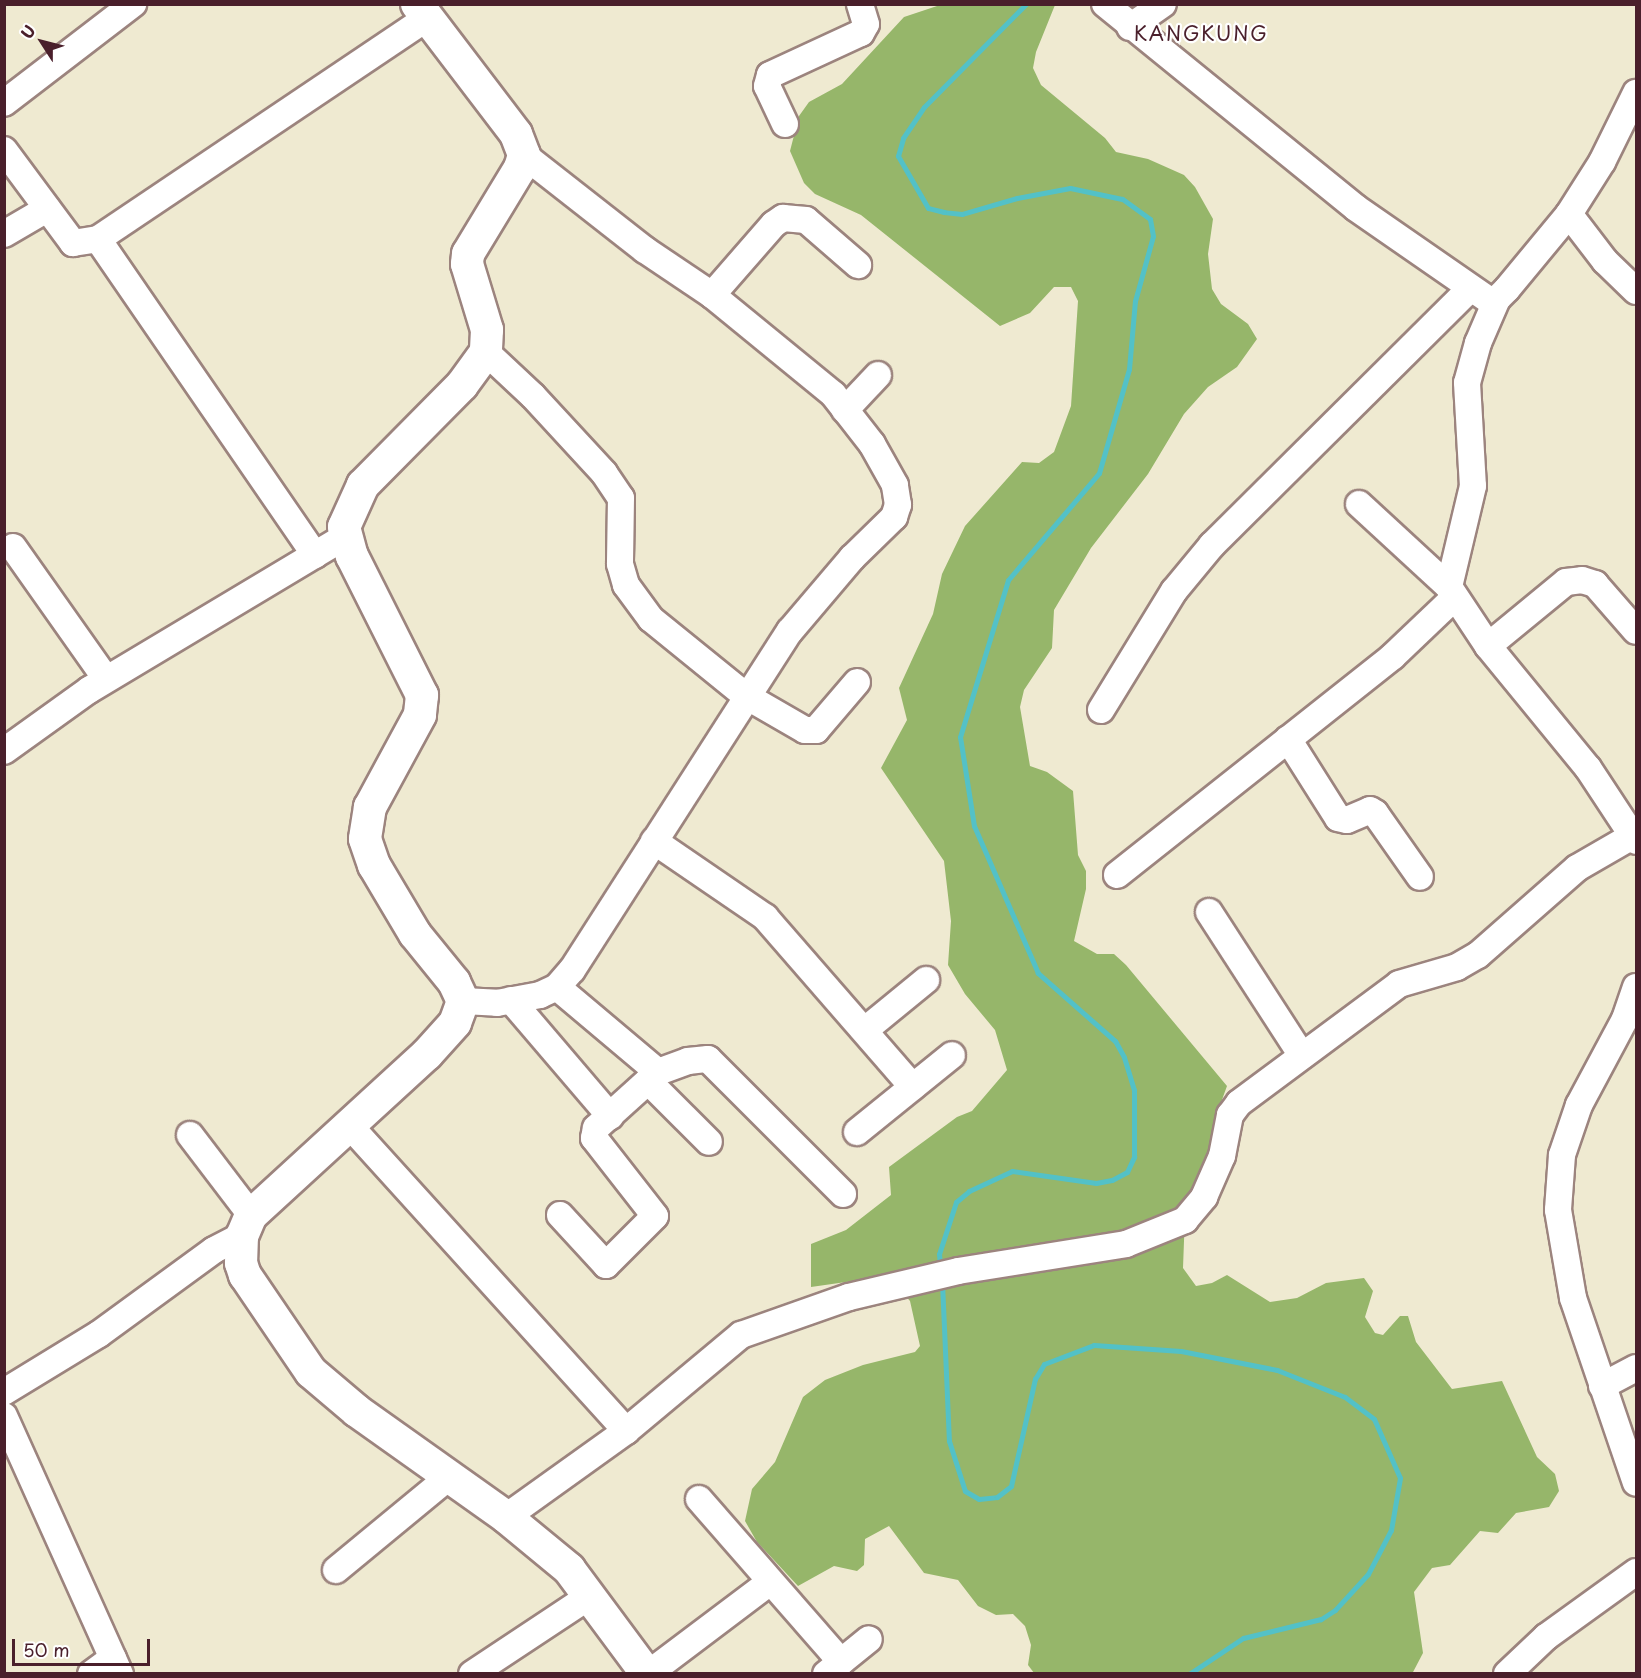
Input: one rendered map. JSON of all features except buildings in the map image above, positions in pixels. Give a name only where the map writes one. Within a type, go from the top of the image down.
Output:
[{"type":"main road","points":[[422,11],[510,125],[522,144],[524,155],[520,168],[468,254],[467,264],[487,330],[486,352],[462,385],[363,485],[344,527],[345,537],[422,695],[420,715],[370,807],[366,839],[374,865],[415,934],[454,982],[464,1001],[455,1023],[427,1054],[349,1125],[246,1225],[241,1263],[245,1275],[311,1372],[357,1411],[506,1517],[569,1569],[648,1674]]},
{"type":"street","points":[[4,103],[133,4]]},
{"type":"street","points":[[785,124],[767,86],[770,75],[861,33],[866,24],[860,4]]},
{"type":"street","points":[[1104,4],[1356,208],[1470,289],[1489,300],[1497,299]]},
{"type":"street","points":[[1130,27],[1162,4]]},
{"type":"street","points":[[4,150],[73,243],[98,239],[422,11]]},
{"type":"street","points":[[1117,874],[1393,656],[1451,593],[1473,486],[1467,383],[1478,343],[1497,299],[1569,214],[1602,162],[1636,93]]},
{"type":"street","points":[[464,1001],[511,1000],[540,995],[557,987],[598,934],[654,841],[790,631],[852,558],[894,517],[898,505],[895,485],[872,444],[845,410],[800,365],[712,296],[645,250],[524,155]]},
{"type":"street","points":[[4,234],[47,209]]},
{"type":"street","points":[[1569,214],[1605,261],[1636,291]]},
{"type":"street","points":[[712,296],[774,224],[783,218],[806,220],[858,265]]},
{"type":"street","points":[[98,239],[315,555]]},
{"type":"street","points":[[1101,710],[1174,591],[1212,545],[1470,289]]},
{"type":"street","points":[[486,352],[533,396],[604,473],[621,498],[620,564],[626,585],[651,619],[746,696],[811,731],[816,730],[857,682]]},
{"type":"street","points":[[845,410],[878,375]]},
{"type":"street","points":[[506,1517],[626,1431],[741,1335],[849,1297],[958,1271],[1126,1244],[1185,1220],[1204,1197],[1221,1156],[1230,1115],[1239,1103],[1399,984],[1457,967],[1478,955],[1577,868],[1635,838],[1588,768],[1488,646],[1451,593],[1359,504]]},
{"type":"street","points":[[4,751],[106,679],[345,537]]},
{"type":"street","points":[[13,547],[106,679]]},
{"type":"street","points":[[1488,646],[1566,582],[1582,580],[1594,584],[1636,631]]},
{"type":"street","points":[[1288,739],[1338,818],[1347,820],[1370,810],[1375,813],[1420,877]]},
{"type":"street","points":[[654,841],[765,917],[913,1087]]},
{"type":"street","points":[[1209,912],[1302,1056]]},
{"type":"street","points":[[865,1030],[926,980]]},
{"type":"street","points":[[557,987],[653,1077],[709,1142]]},
{"type":"street","points":[[1636,987],[1625,1019],[1579,1105],[1562,1155],[1557,1210],[1573,1298],[1636,1483]]},
{"type":"street","points":[[511,1000],[610,1116]]},
{"type":"street","points":[[857,1132],[952,1055]]},
{"type":"street","points":[[560,1215],[606,1265],[655,1216],[597,1146],[594,1138],[596,1128],[653,1077],[688,1061],[708,1059],[843,1194]]},
{"type":"street","points":[[349,1125],[626,1431]]},
{"type":"street","points":[[4,1392],[99,1334],[246,1225],[190,1135]]},
{"type":"street","points":[[1602,1386],[1636,1368]]},
{"type":"street","points":[[5,1419],[116,1666],[91,1674]]},
{"type":"street","points":[[336,1570],[450,1476]]},
{"type":"street","points":[[699,1499],[770,1582],[833,1668],[869,1640]]},
{"type":"street","points":[[1507,1674],[1546,1637],[1636,1572]]},
{"type":"street","points":[[648,1674],[770,1582]]},
{"type":"street","points":[[472,1674],[590,1596]]},
{"type":"green space","points":[[940,5],[1055,5],[1036,52],[1033,68],[1041,85],[1105,138],[1116,152],[1148,159],[1184,175],[1195,187],[1213,219],[1208,254],[1212,289],[1221,304],[1248,324],[1257,339],[1237,367],[1208,387],[1184,414],[1148,474],[1091,548],[1054,610],[1052,648],[1024,690],[1020,707],[1030,766],[1047,772],[1073,791],[1078,855],[1086,871],[1086,889],[1074,941],[1097,954],[1114,954],[1126,965],[1227,1086],[1215,1119],[1209,1157],[1185,1214],[1183,1268],[1196,1286],[1212,1283],[1227,1275],[1270,1302],[1297,1298],[1326,1283],[1364,1278],[1373,1291],[1365,1317],[1375,1333],[1383,1335],[1400,1316],[1408,1316],[1416,1342],[1452,1389],[1502,1381],[1537,1457],[1555,1474],[1559,1491],[1549,1507],[1516,1513],[1498,1533],[1480,1531],[1450,1565],[1432,1568],[1414,1592],[1423,1653],[1412,1674],[1034,1673],[1028,1665],[1031,1645],[1025,1626],[1013,1614],[996,1615],[978,1606],[958,1580],[924,1573],[889,1526],[865,1539],[864,1565],[857,1571],[834,1566],[798,1586],[757,1542],[745,1521],[752,1489],[775,1462],[803,1397],[825,1380],[863,1365],[915,1352],[920,1346],[910,1301],[888,1276],[811,1287],[811,1244],[846,1230],[891,1195],[889,1167],[957,1117],[972,1111],[1007,1070],[995,1030],[965,994],[948,965],[951,921],[944,861],[881,768],[907,720],[899,688],[933,614],[942,574],[965,526],[1022,462],[1039,463],[1054,452],[1071,406],[1078,301],[1071,287],[1054,287],[1030,313],[1000,326],[861,215],[815,194],[804,183],[790,151],[799,116],[809,102],[842,84],[904,17]]},
{"type":"waterway","points":[[940,1267],[939,1254],[956,1202],[969,1191],[1012,1171],[1096,1183],[1112,1180],[1127,1172],[1134,1157],[1134,1090],[1124,1057],[1115,1041],[1038,973],[974,826],[960,737],[1008,580],[1099,473],[1129,369],[1135,301],[1153,236],[1150,219],[1122,199],[1070,188],[1017,198],[962,214],[944,212],[928,208],[898,156],[903,138],[924,107],[1026,4]]},
{"type":"waterway","points":[[942,1282],[949,1441],[965,1491],[979,1499],[997,1497],[1011,1486],[1035,1379],[1044,1364],[1094,1345],[1181,1351],[1277,1370],[1345,1397],[1374,1419],[1400,1478],[1391,1530],[1368,1574],[1335,1610],[1321,1619],[1243,1638],[1189,1674]]},
{"type":"district","name":"KANGKUNG","points":[[1201,33]]}]
